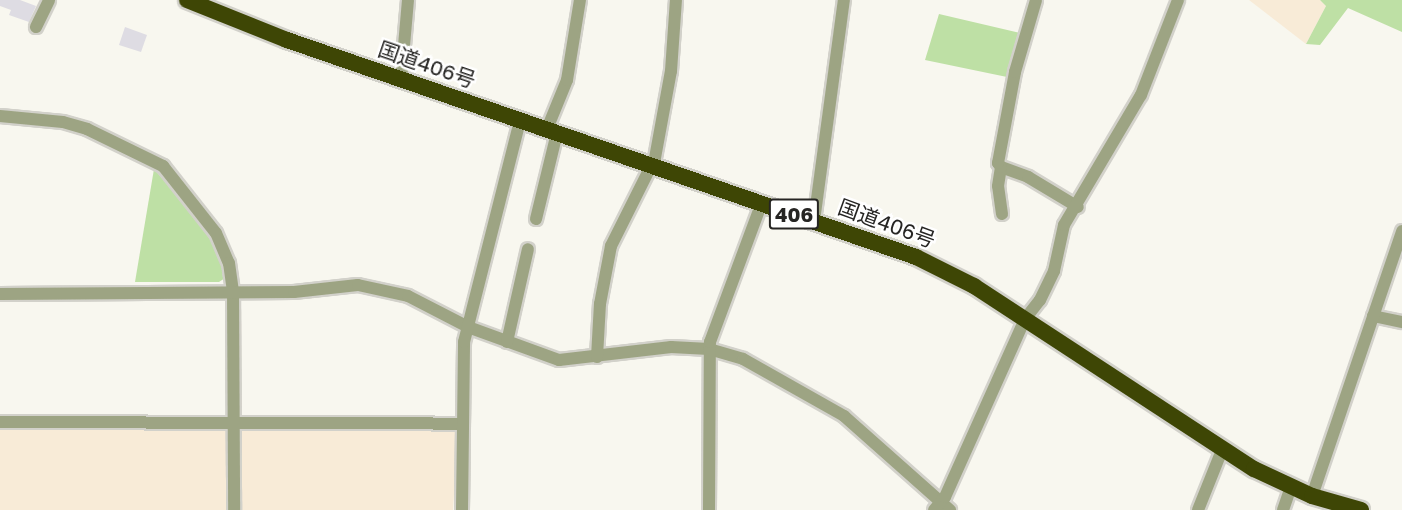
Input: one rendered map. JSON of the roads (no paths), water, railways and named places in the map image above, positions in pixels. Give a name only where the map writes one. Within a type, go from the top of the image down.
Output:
[{"type":"highway","name":"国道406号","points":[[187,0],[401,80],[762,202],[945,270],[1025,319],[1222,450],[1291,487],[1312,496],[1361,510]]},
{"type":"street","points":[[36,27],[49,0]]},
{"type":"street","points":[[401,80],[408,0]]},
{"type":"street","points":[[536,219],[552,131],[567,80],[580,0]]},
{"type":"street","points":[[597,357],[600,304],[611,246],[651,166],[671,70],[676,0]]},
{"type":"street","points":[[814,221],[844,0]]},
{"type":"street","points":[[1002,213],[998,186],[1001,167],[998,164],[1015,72],[1036,0]]},
{"type":"street","points":[[0,294],[294,292],[358,285],[408,296],[468,327],[559,360],[671,347],[709,349],[743,359],[844,416],[942,507],[1025,319],[1040,300],[1054,271],[1060,234],[1078,207],[1141,95],[1178,0]]},
{"type":"street","points":[[0,116],[63,122],[87,129],[163,166],[216,233],[229,263],[233,291],[234,510]]},
{"type":"street","points":[[462,510],[464,342],[520,120]]},
{"type":"street","points":[[1001,167],[1028,177],[1078,207]]},
{"type":"street","points":[[709,510],[709,349],[762,202]]},
{"type":"street","points":[[1312,496],[1402,231]]},
{"type":"street","points":[[507,342],[528,249]]},
{"type":"street","points":[[1373,316],[1402,322]]},
{"type":"street","points":[[0,422],[463,424]]},
{"type":"street","points":[[1198,510],[1222,450]]},
{"type":"street","points":[[1282,510],[1291,487]]}]
